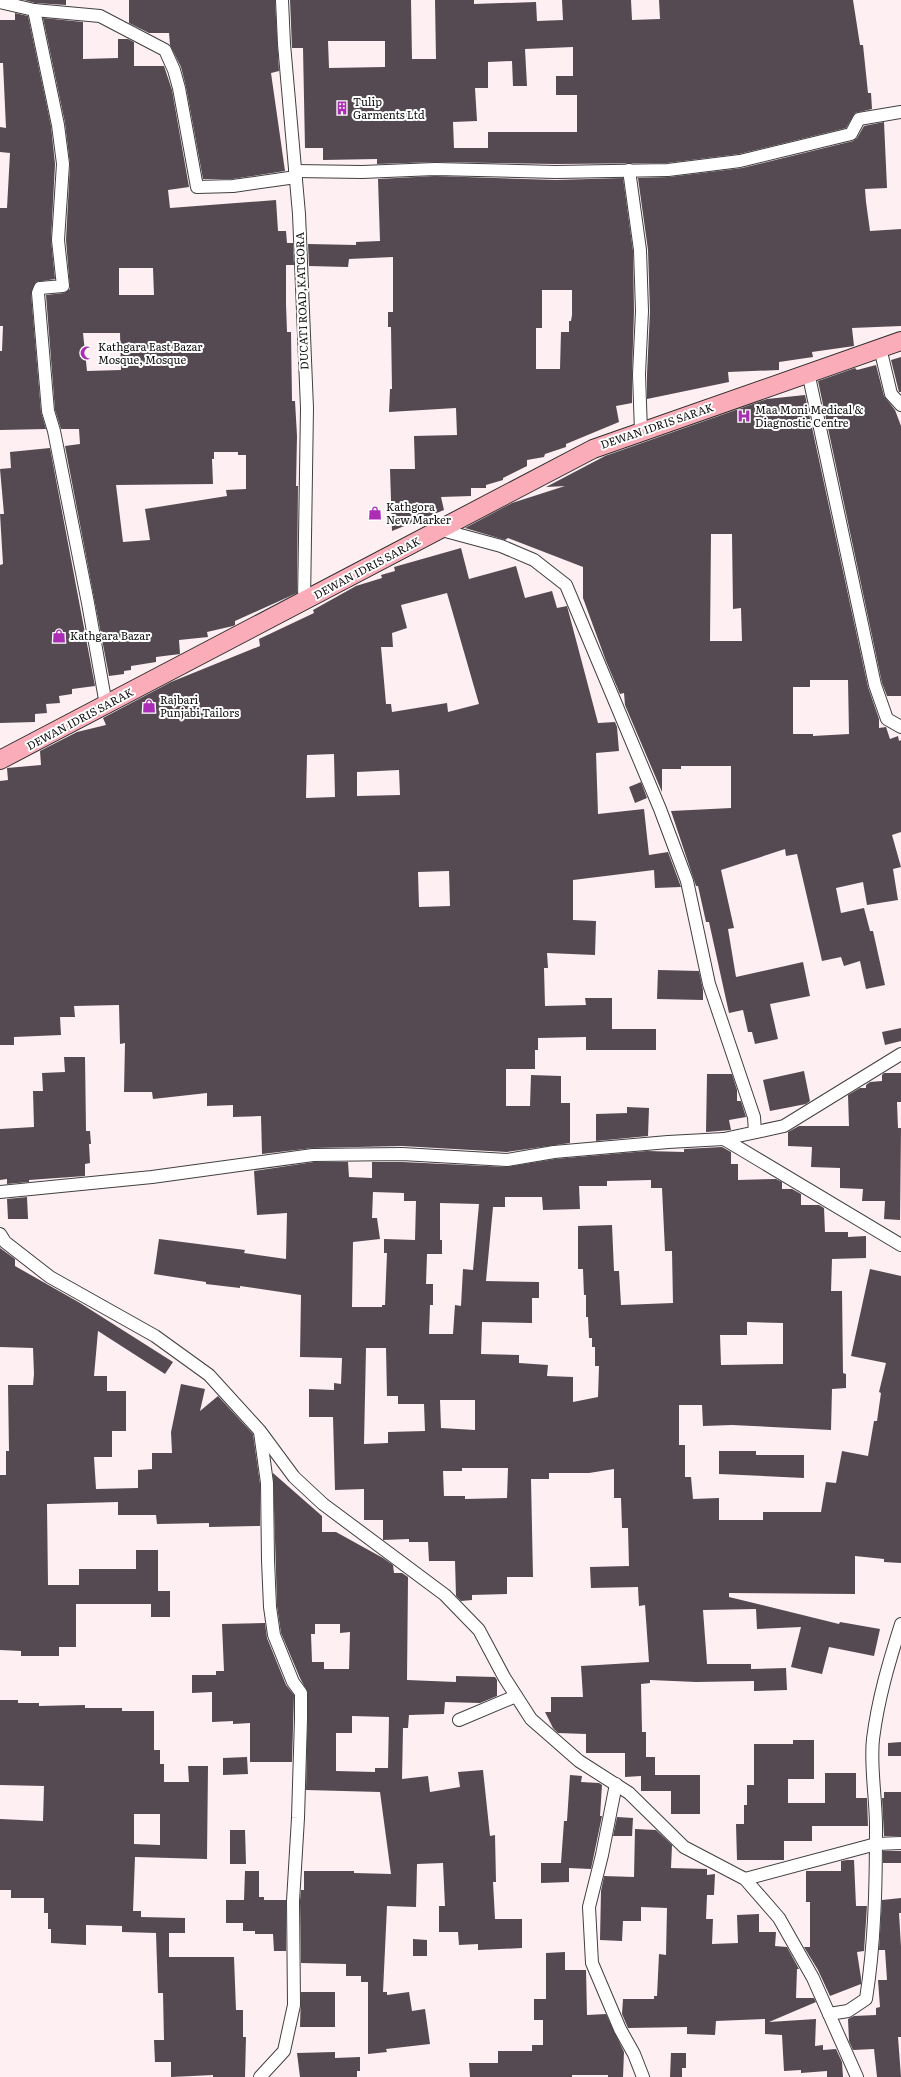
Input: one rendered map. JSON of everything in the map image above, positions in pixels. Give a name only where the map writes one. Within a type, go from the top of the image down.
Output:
[{"type":"main road","name":"DEWAN IDRIS SARAK","points":[[0,760],[304,602],[438,529],[593,449],[808,372],[901,341]]},
{"type":"street","name":"DUCATI ROAD,KATGORA","points":[[282,0],[299,214],[307,408],[304,602]]},
{"type":"street","points":[[0,2],[34,10],[100,16],[165,50],[174,70],[179,88],[197,187],[233,186],[296,174],[435,169],[556,172],[668,170],[740,161],[851,134],[859,119],[901,112]]},
{"type":"street","points":[[34,10],[58,125],[63,164],[58,240],[63,286],[40,288],[38,293],[48,411],[54,432],[85,588],[106,705]]},
{"type":"street","points":[[629,170],[640,250],[642,311],[639,374],[641,432]]},
{"type":"street","points":[[880,348],[891,394],[901,405]]},
{"type":"street","points":[[808,372],[875,685],[888,719],[901,727]]},
{"type":"street","points":[[438,529],[501,546],[534,560],[566,584],[660,809],[687,881],[709,984],[754,1117],[755,1132]]},
{"type":"street","points":[[0,1192],[152,1176],[313,1155],[402,1154],[507,1160],[554,1152],[668,1142],[724,1139],[784,1126],[901,1054]]},
{"type":"street","points":[[724,1139],[901,1245]]},
{"type":"street","points":[[0,1234],[5,1242],[50,1277],[155,1336],[210,1375],[260,1431],[294,1477],[323,1504],[445,1595],[461,1610],[479,1630],[516,1696],[531,1719],[579,1761],[629,1792],[684,1847],[745,1879],[779,1918],[798,1948],[857,2077]]},
{"type":"street","points":[[260,1431],[267,1483],[268,1560],[273,1628],[289,1672],[301,1693],[298,1818],[292,1901],[294,2005],[284,2051],[260,2077]]},
{"type":"street","points":[[829,2014],[848,2011],[866,1999],[870,1972],[876,1844],[873,1740],[886,1674],[901,1624]]},
{"type":"street","points":[[459,1720],[516,1696]]},
{"type":"street","points":[[616,1784],[602,1855],[589,1907],[592,1962],[620,2029],[634,2054],[643,2077]]},
{"type":"street","points":[[745,1879],[876,1844],[901,1843]]},
{"type":"building","points":[[24,0],[66,0],[66,5],[35,3]]},
{"type":"building","points":[[129,0],[275,0],[279,71],[271,73],[285,171],[232,179],[203,179],[186,87],[181,67],[170,45],[169,33],[149,33],[129,23]]},
{"type":"building","points":[[290,0],[411,0],[412,59],[436,59],[435,0],[474,0],[474,4],[536,2],[537,21],[563,20],[562,0],[631,0],[632,20],[660,19],[659,0],[853,0],[860,45],[863,45],[868,93],[871,93],[872,109],[855,113],[846,128],[739,154],[667,163],[556,164],[435,162],[377,164],[377,159],[323,160],[323,148],[305,148],[303,48],[292,48]],"holes":[[[328,41],[385,41],[385,67],[329,68]],[[573,47],[573,76],[556,76],[556,95],[577,95],[577,132],[488,132],[488,148],[454,148],[453,122],[477,121],[475,88],[488,88],[488,62],[512,61],[513,86],[527,86],[525,49]]]},
{"type":"building","points":[[15,13],[28,16],[51,126],[55,164],[51,240],[55,279],[36,282],[31,293],[41,412],[46,429],[0,430],[0,351],[2,351],[3,326],[0,326],[0,208],[7,208],[10,153],[0,152],[0,127],[6,128],[3,63],[0,63],[0,20],[15,20]]},
{"type":"building","points":[[43,18],[83,22],[83,59],[118,58],[118,39],[128,39],[134,42],[134,66],[164,66],[172,90],[189,187],[168,190],[170,208],[276,200],[278,231],[286,231],[287,243],[293,243],[294,265],[286,265],[286,304],[287,332],[291,332],[292,401],[295,401],[297,436],[297,593],[235,621],[235,625],[233,626],[207,632],[208,637],[179,640],[180,654],[156,657],[156,662],[131,666],[131,670],[124,671],[124,674],[109,676],[65,446],[80,444],[79,429],[61,429],[55,410],[46,295],[64,293],[70,289],[66,240],[70,164],[65,123]],"holes":[[[119,268],[153,268],[154,295],[119,295]],[[83,333],[120,333],[121,370],[87,371]],[[214,452],[238,452],[238,455],[246,455],[246,489],[226,490],[227,496],[145,509],[150,540],[123,542],[116,485],[213,484],[212,459],[214,459]]]},
{"type":"building","points":[[884,122],[887,188],[865,189],[866,202],[870,231],[901,229],[901,326],[852,328],[854,346],[812,352],[813,357],[779,362],[779,370],[728,372],[729,382],[647,399],[650,311],[648,250],[638,178],[669,177],[742,168],[853,141],[857,138],[864,126]]},
{"type":"building","points":[[435,176],[556,180],[623,178],[633,251],[634,311],[632,403],[616,406],[619,422],[566,444],[566,447],[545,454],[544,457],[527,460],[527,466],[503,478],[503,480],[486,485],[486,488],[471,488],[471,496],[441,497],[444,510],[392,531],[390,469],[415,469],[414,436],[457,435],[456,408],[389,412],[390,389],[392,389],[391,327],[388,327],[388,312],[393,312],[393,257],[349,259],[348,267],[309,266],[308,244],[356,245],[356,242],[380,241],[378,179]],"holes":[[[542,290],[572,290],[572,315],[571,321],[569,321],[569,332],[561,332],[560,369],[536,369],[536,328],[542,328]]]},
{"type":"building","points":[[901,357],[901,392],[899,392],[891,360]]},
{"type":"building","points":[[876,365],[884,396],[895,410],[901,426],[901,696],[887,696],[882,683],[818,381],[855,368],[857,370]]},
{"type":"building","points":[[805,395],[868,687],[879,719],[879,728],[886,727],[890,739],[898,736],[899,741],[901,740],[901,832],[892,835],[901,867],[893,869],[898,900],[867,905],[863,882],[836,888],[841,913],[864,908],[870,931],[873,931],[885,985],[866,989],[860,961],[844,966],[841,957],[822,961],[797,854],[786,856],[785,849],[721,870],[734,928],[728,929],[736,977],[803,962],[810,996],[770,1004],[778,1039],[755,1044],[752,1032],[748,1032],[743,1010],[729,1013],[709,922],[706,922],[698,886],[696,886],[671,811],[731,808],[731,766],[681,766],[681,769],[662,769],[662,792],[625,705],[624,693],[620,694],[606,661],[583,598],[583,567],[508,538],[505,540],[465,528],[512,503],[565,486],[546,487],[605,456],[767,399]],"holes":[[[711,534],[732,534],[733,609],[741,608],[742,641],[710,641]],[[810,680],[848,680],[849,734],[813,736],[813,734],[793,734],[793,687],[810,687]]]},
{"type":"building","points":[[50,448],[95,686],[72,689],[72,694],[59,696],[60,703],[46,704],[47,713],[35,714],[35,722],[0,723],[0,565],[3,564],[0,514],[4,514],[0,469],[11,468],[10,452]]},
{"type":"building","points":[[461,548],[469,579],[516,566],[525,598],[552,591],[557,608],[567,606],[598,723],[615,722],[617,727],[619,751],[596,753],[598,814],[644,809],[649,855],[668,852],[681,887],[655,888],[654,870],[573,880],[573,920],[596,921],[595,955],[547,953],[548,968],[544,968],[545,1006],[586,1005],[585,998],[612,998],[612,1029],[656,1029],[656,1050],[586,1050],[586,1037],[538,1038],[538,1050],[535,1050],[535,1069],[506,1069],[506,1106],[530,1106],[531,1075],[561,1076],[561,1103],[570,1103],[570,1143],[507,1152],[402,1146],[313,1148],[262,1154],[261,1116],[233,1117],[233,1105],[207,1106],[207,1093],[153,1099],[152,1092],[124,1092],[125,1043],[120,1044],[119,1005],[74,1006],[75,1017],[60,1017],[61,1035],[14,1037],[14,1045],[0,1045],[0,781],[8,780],[7,768],[41,765],[40,751],[77,732],[106,725],[103,718],[171,682],[260,646],[259,639],[314,613],[313,610],[356,586],[382,578],[381,575],[395,571],[394,567]],"holes":[[[447,593],[479,704],[448,712],[447,703],[392,712],[391,704],[386,704],[381,647],[393,647],[392,633],[407,628],[401,605]],[[334,754],[335,797],[306,798],[307,755]],[[399,770],[400,795],[357,796],[357,772]],[[449,871],[450,906],[419,907],[418,872]]]},
{"type":"building","points":[[641,782],[647,798],[635,803],[629,787]]},
{"type":"building","points":[[658,970],[699,971],[703,990],[703,1000],[657,999]]},
{"type":"building","points":[[901,1028],[901,1041],[885,1045],[882,1032]]},
{"type":"building","points":[[64,1057],[85,1057],[86,1131],[90,1131],[91,1144],[89,1144],[90,1163],[85,1164],[85,1176],[29,1180],[29,1182],[7,1184],[7,1179],[0,1180],[0,1129],[34,1127],[33,1091],[43,1091],[42,1073],[65,1072]]},
{"type":"building","points":[[804,1071],[810,1101],[806,1104],[770,1111],[763,1080]]},
{"type":"building","points":[[884,1073],[901,1073],[901,1102],[897,1102],[898,1128],[901,1128],[900,1220],[884,1219],[885,1201],[862,1201],[863,1189],[840,1188],[840,1168],[811,1167],[812,1147],[788,1146],[788,1132],[799,1126],[849,1126],[848,1095],[860,1088],[866,1088],[866,1085],[870,1082],[882,1081],[882,1075]]},
{"type":"building","points":[[707,1074],[732,1074],[737,1090],[737,1101],[741,1101],[746,1117],[729,1120],[731,1130],[706,1132]]},
{"type":"building","points":[[627,1107],[649,1108],[648,1136],[596,1141],[596,1114],[627,1113]]},
{"type":"building","points":[[722,1147],[731,1152],[731,1164],[738,1164],[738,1180],[776,1179],[782,1182],[782,1189],[792,1189],[801,1194],[801,1205],[819,1205],[824,1208],[825,1232],[848,1232],[848,1237],[866,1236],[866,1258],[832,1259],[831,1291],[842,1291],[843,1373],[846,1374],[846,1388],[832,1389],[831,1430],[732,1425],[703,1426],[702,1405],[679,1405],[679,1445],[685,1445],[685,1477],[691,1477],[693,1499],[719,1498],[719,1520],[763,1520],[763,1512],[821,1512],[826,1482],[836,1483],[842,1451],[868,1456],[874,1421],[877,1421],[881,1393],[879,1392],[886,1363],[851,1356],[870,1269],[901,1276],[901,1563],[884,1562],[884,1559],[855,1556],[855,1594],[729,1593],[729,1597],[839,1624],[840,1622],[880,1629],[874,1656],[829,1647],[822,1674],[791,1667],[801,1627],[757,1629],[756,1609],[703,1610],[707,1664],[751,1664],[751,1669],[786,1668],[787,1690],[754,1691],[754,1681],[696,1682],[650,1680],[650,1683],[641,1684],[642,1732],[646,1732],[646,1757],[655,1757],[655,1775],[700,1775],[700,1814],[671,1814],[671,1791],[641,1791],[641,1776],[625,1777],[625,1753],[586,1753],[586,1734],[558,1733],[553,1728],[545,1712],[551,1712],[551,1697],[583,1697],[581,1666],[649,1662],[645,1605],[639,1606],[638,1587],[591,1588],[590,1567],[629,1566],[628,1528],[622,1528],[621,1498],[614,1498],[614,1469],[589,1473],[549,1473],[549,1479],[531,1479],[533,1577],[507,1577],[507,1594],[472,1595],[472,1600],[461,1601],[456,1596],[455,1561],[429,1561],[428,1542],[409,1542],[409,1539],[383,1540],[383,1520],[364,1520],[364,1489],[335,1490],[333,1417],[309,1417],[309,1389],[334,1390],[334,1383],[341,1384],[342,1358],[300,1357],[301,1295],[240,1286],[240,1288],[206,1284],[206,1282],[154,1274],[159,1239],[245,1250],[244,1253],[286,1259],[287,1213],[257,1215],[254,1171],[314,1162],[348,1162],[349,1177],[372,1178],[372,1162],[507,1167],[555,1159],[647,1151],[684,1152],[684,1149]],"holes":[[[651,1180],[651,1188],[662,1188],[665,1251],[672,1251],[673,1303],[621,1305],[619,1271],[614,1271],[612,1225],[578,1226],[578,1269],[583,1269],[584,1295],[586,1295],[586,1317],[588,1317],[589,1338],[592,1338],[592,1347],[595,1347],[595,1366],[599,1366],[598,1397],[573,1402],[573,1377],[547,1376],[548,1365],[519,1363],[519,1355],[481,1354],[482,1322],[532,1323],[532,1298],[539,1298],[539,1282],[486,1281],[493,1207],[505,1207],[505,1197],[542,1197],[543,1210],[580,1209],[579,1186],[607,1186],[607,1181]],[[373,1192],[404,1193],[404,1201],[416,1201],[415,1240],[384,1239],[384,1253],[387,1253],[385,1305],[382,1305],[382,1307],[352,1307],[353,1242],[380,1239],[377,1218],[372,1218]],[[440,1203],[479,1204],[473,1270],[463,1269],[461,1306],[455,1305],[453,1334],[429,1334],[430,1305],[433,1305],[433,1284],[426,1284],[427,1254],[442,1254],[442,1240],[440,1240]],[[747,1322],[783,1323],[783,1364],[721,1365],[720,1335],[747,1335]],[[366,1348],[386,1348],[387,1396],[398,1396],[398,1404],[424,1404],[425,1431],[388,1432],[388,1443],[364,1444]],[[440,1400],[475,1400],[475,1430],[441,1428]],[[462,1468],[508,1468],[507,1498],[465,1499],[465,1496],[444,1496],[443,1471],[462,1471]]]},
{"type":"building","points":[[27,1197],[28,1219],[8,1219],[7,1199]]},
{"type":"building","points":[[0,1248],[15,1259],[15,1266],[80,1303],[173,1362],[165,1374],[98,1331],[94,1376],[107,1376],[107,1391],[126,1391],[126,1431],[112,1431],[112,1457],[94,1457],[96,1489],[138,1488],[138,1470],[152,1469],[152,1453],[172,1453],[171,1432],[181,1384],[205,1389],[200,1411],[218,1396],[253,1434],[260,1484],[260,1526],[209,1527],[209,1523],[157,1524],[156,1515],[118,1515],[118,1502],[47,1504],[48,1585],[79,1585],[79,1569],[136,1569],[136,1550],[158,1550],[158,1591],[170,1591],[170,1617],[151,1617],[151,1604],[76,1604],[76,1647],[59,1647],[59,1656],[21,1656],[21,1651],[0,1650],[0,1475],[6,1475],[6,1451],[9,1451],[8,1385],[33,1385],[34,1374],[33,1348],[0,1347]]},
{"type":"building","points":[[719,1451],[756,1451],[756,1455],[804,1455],[804,1478],[719,1474]]},
{"type":"building","points":[[273,1473],[322,1516],[322,1532],[336,1532],[393,1565],[394,1573],[402,1573],[408,1577],[407,1680],[456,1682],[456,1676],[495,1677],[497,1680],[497,1696],[480,1703],[445,1702],[444,1714],[409,1715],[408,1728],[403,1728],[402,1779],[428,1776],[430,1792],[460,1787],[458,1772],[483,1770],[490,1836],[495,1835],[496,1882],[493,1882],[495,1919],[522,1919],[522,1948],[478,1950],[478,1944],[459,1945],[458,1932],[439,1932],[439,1906],[445,1906],[443,1863],[417,1864],[416,1907],[387,1906],[383,1992],[387,1992],[387,1995],[409,1992],[412,2011],[425,2009],[430,2044],[386,2049],[387,2052],[368,2054],[368,1982],[361,1982],[361,1976],[346,1976],[346,1964],[301,1963],[300,1901],[301,1890],[304,1890],[304,1871],[354,1871],[354,1873],[391,1874],[380,1792],[306,1790],[308,1693],[281,1633],[277,1606]],"holes":[[[315,1624],[340,1624],[340,1633],[350,1632],[349,1669],[324,1669],[324,1662],[312,1662],[311,1634],[315,1634]],[[352,1716],[389,1717],[388,1768],[375,1768],[375,1772],[336,1771],[336,1733],[352,1733]]]},
{"type":"building","points":[[265,1623],[267,1638],[286,1685],[294,1695],[292,1762],[250,1762],[250,1723],[233,1724],[233,1721],[212,1722],[212,1692],[192,1693],[192,1675],[216,1675],[216,1671],[224,1671],[222,1624]]},
{"type":"building","points":[[0,1700],[18,1700],[18,1703],[39,1703],[39,1706],[85,1705],[85,1708],[122,1708],[122,1711],[154,1711],[154,1750],[160,1750],[160,1764],[164,1764],[164,1782],[189,1782],[188,1766],[208,1766],[207,1859],[135,1857],[133,1911],[141,1911],[141,1917],[185,1918],[185,1933],[169,1933],[169,1957],[234,1957],[236,2010],[243,2010],[243,2037],[246,2037],[245,2077],[213,2077],[213,2075],[171,2077],[171,2062],[155,2062],[154,2040],[164,2040],[163,1993],[158,1993],[156,1933],[122,1932],[122,1926],[86,1925],[86,1945],[51,1943],[51,1929],[48,1929],[48,1913],[44,1913],[44,1898],[11,1898],[11,1890],[0,1890],[0,1819],[43,1821],[44,1786],[0,1785]],"holes":[[[134,1814],[160,1814],[160,1845],[134,1844]]]},
{"type":"building","points":[[793,1740],[814,1740],[814,1779],[788,1779],[788,1803],[825,1803],[825,1773],[856,1773],[856,1798],[867,1798],[868,1826],[812,1826],[812,1841],[784,1841],[784,1860],[737,1860],[736,1824],[744,1824],[744,1805],[747,1805],[747,1785],[754,1785],[754,1744],[793,1744]]},
{"type":"building","points":[[901,1742],[901,1756],[888,1756],[888,1743]]},
{"type":"building","points":[[247,1757],[248,1774],[223,1775],[223,1758]]},
{"type":"building","points":[[570,1775],[582,1776],[581,1782],[599,1783],[602,1785],[600,1816],[602,1816],[591,1869],[569,1868],[569,1882],[541,1883],[541,1863],[561,1863],[564,1821],[567,1821]]},
{"type":"building","points":[[884,1792],[901,1792],[901,1836],[884,1836],[882,1798],[884,1798]]},
{"type":"building","points":[[617,1817],[633,1818],[632,1836],[613,1836]]},
{"type":"building","points":[[635,1829],[656,1830],[672,1845],[671,1868],[707,1869],[707,1875],[715,1874],[714,1895],[707,1895],[706,1919],[713,1919],[712,1944],[738,1943],[737,1915],[759,1914],[759,1932],[776,1932],[775,1946],[787,1947],[799,1969],[797,1969],[796,1998],[814,1998],[816,2002],[769,2022],[816,2019],[815,2046],[823,2045],[823,2050],[836,2049],[842,2062],[843,2077],[827,2077],[827,2071],[801,2073],[801,2070],[784,2071],[782,2035],[765,2034],[765,2019],[716,2021],[715,2035],[687,2034],[687,2027],[628,2028],[622,2014],[623,1999],[654,1999],[654,1996],[657,1996],[659,1954],[666,1955],[667,1908],[641,1907],[641,1921],[623,1921],[622,1941],[600,1940],[601,1891],[604,1876],[634,1877]]},
{"type":"building","points":[[230,1830],[245,1830],[246,1864],[230,1864]]},
{"type":"building","points":[[883,1851],[901,1851],[901,1863],[883,1863]]},
{"type":"building","points":[[854,1860],[856,1906],[867,1906],[864,1951],[857,1952],[861,1984],[830,1996],[818,1970],[804,1947],[810,1947],[810,1902],[806,1902],[806,1871],[841,1871],[841,1861]]},
{"type":"building","points":[[245,1871],[259,1871],[259,1897],[264,1897],[264,1900],[286,1900],[286,1951],[274,1951],[273,1934],[255,1934],[255,1931],[243,1931],[243,1923],[226,1923],[226,1900],[244,1900]]},
{"type":"building","points":[[901,1898],[901,1913],[899,1913],[901,1947],[901,2037],[898,2037],[901,2077],[877,2077],[874,2049],[853,2050],[849,2041],[848,2019],[854,2016],[876,2015],[876,2008],[880,2007],[878,1980],[887,1980],[885,1950],[879,1950],[882,1900]]},
{"type":"building","points":[[413,1939],[427,1940],[427,1956],[413,1956]]},
{"type":"building","points":[[565,1952],[565,1970],[586,1970],[587,2015],[606,2014],[624,2052],[623,2077],[608,2077],[608,2075],[572,2075],[572,2077],[470,2077],[469,2063],[498,2063],[498,2051],[532,2051],[532,2045],[543,2045],[543,2020],[534,2020],[534,1999],[546,1999],[546,1953]]},
{"type":"building","points":[[301,1992],[335,1992],[335,2027],[300,2027]]},
{"type":"building","points":[[335,2052],[335,2058],[360,2057],[360,2071],[357,2071],[357,2077],[300,2077],[297,2053]]},
{"type":"building","points":[[671,2053],[686,2053],[686,2068],[682,2068],[682,2077],[670,2077]]},
{"type":"place","name":"Tulip Garments Ltd","points":[[342,108]]},
{"type":"place","name":"Kathgara East Bazar Mosque, Mosque","points":[[87,353]]},
{"type":"place","name":"Maa Moni Medical & Diagnostic Centre","points":[[744,416]]},
{"type":"place","name":"Kathgora New Marker","points":[[375,513]]},
{"type":"place","name":"Kathgara Bazar","points":[[59,636]]},
{"type":"place","name":"Rajbari Punjabi Tailors","points":[[149,706]]}]
